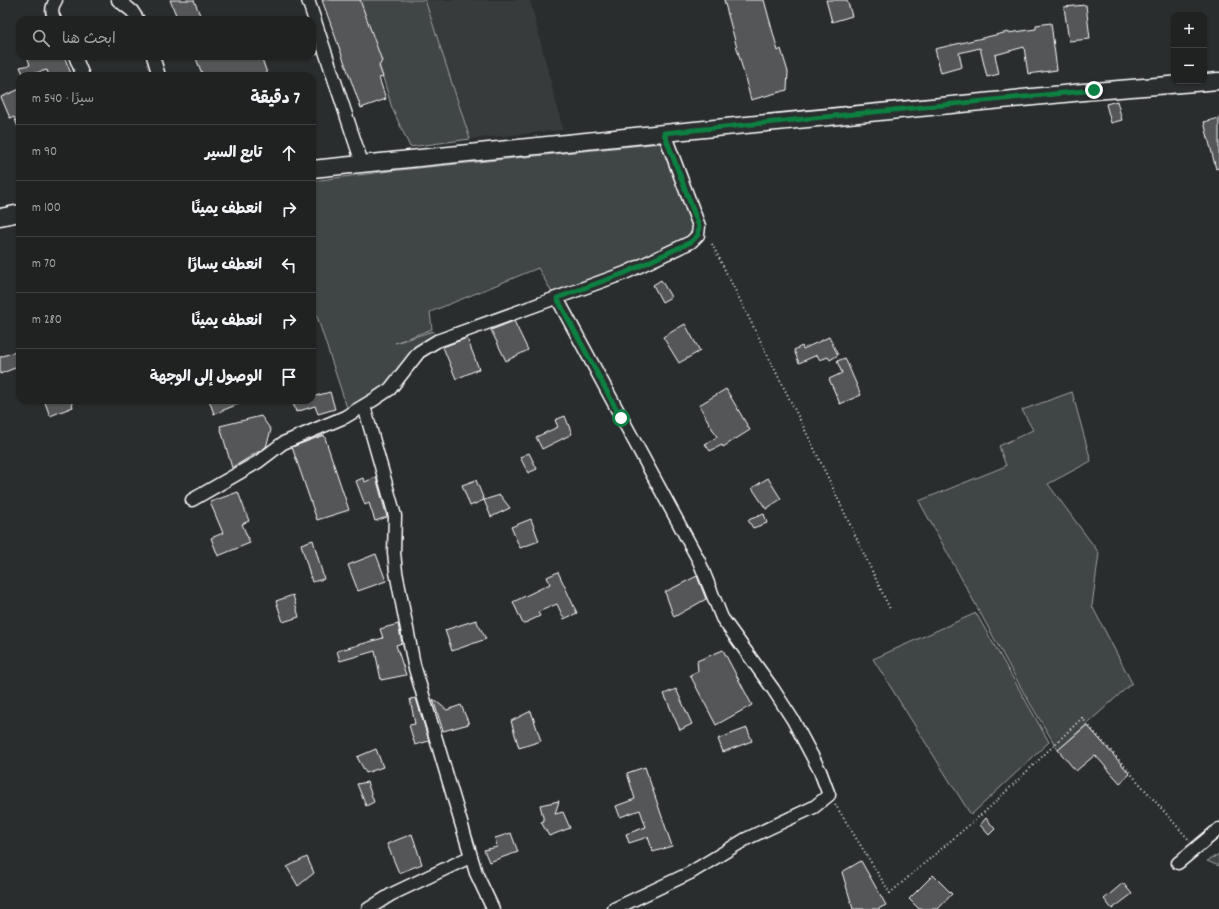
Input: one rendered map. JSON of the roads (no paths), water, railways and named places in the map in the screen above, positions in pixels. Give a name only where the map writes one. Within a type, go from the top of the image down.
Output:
[{"type":"street","points":[[53,16],[52,6],[56,0]]},
{"type":"street","points":[[118,0],[132,11],[135,16]]},
{"type":"street","points":[[308,0],[313,16]]},
{"type":"street","points":[[316,24],[362,164]]},
{"type":"street","points":[[77,60],[81,72]]},
{"type":"street","points":[[154,60],[158,72]]},
{"type":"street","points":[[316,169],[1094,90],[1219,81]]},
{"type":"street","points":[[192,500],[258,462],[283,443],[345,416],[364,406],[390,389],[420,352],[437,341],[625,273],[691,242],[698,235],[699,226],[664,133]]},
{"type":"street","points":[[0,217],[16,214]]},
{"type":"street","points":[[557,298],[699,561],[722,618],[773,689],[792,720],[820,771],[829,795],[814,807],[746,840],[690,873],[614,909]]},
{"type":"street","points":[[364,406],[395,516],[394,552],[396,572],[414,665],[470,857],[492,909]]},
{"type":"street","points":[[1178,863],[1219,829]]},
{"type":"street","points":[[368,909],[392,894],[470,857]]}]
